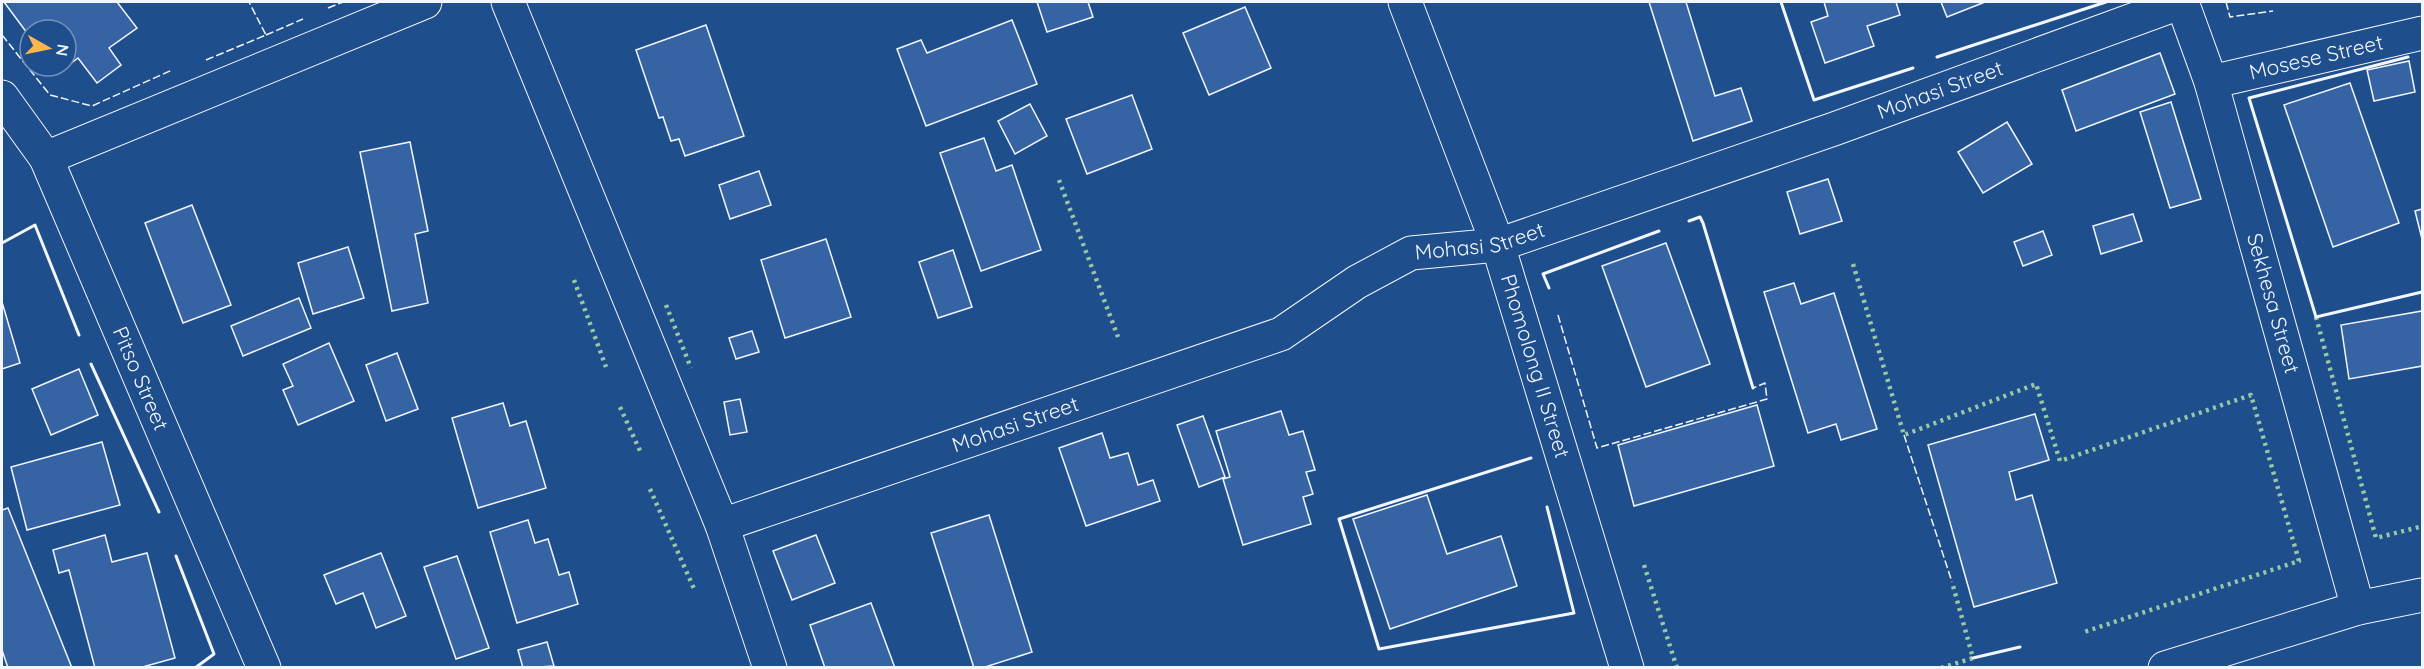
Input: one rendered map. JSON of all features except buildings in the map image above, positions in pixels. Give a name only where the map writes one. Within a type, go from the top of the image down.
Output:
[{"type":"street","points":[[46,158],[425,2]]},
{"type":"street","points":[[508,2],[722,525],[770,668]]},
{"type":"street","name":"Phomolong II Street","points":[[1405,2],[1498,245],[1627,668]]},
{"type":"street","name":"Mohasi Street","points":[[722,525],[1281,334],[1357,282],[1410,253],[1498,245],[1834,129],[2182,2]]},
{"type":"street","name":"Sekhesa Street","points":[[2182,2],[2211,82],[2358,608]]},
{"type":"street","name":"Mosese Street","points":[[2211,82],[2422,33]]},
{"type":"street","name":"Pitso Street","points":[[2,97],[46,158],[264,668]]},
{"type":"street","points":[[2165,668],[2358,608],[2422,595]]},
{"type":"hedge","points":[[1059,180],[1118,337]]},
{"type":"hedge","points":[[1853,264],[1904,435],[2036,384],[2060,461],[2251,395],[2299,561],[2084,632]]},
{"type":"hedge","points":[[574,280],[606,367]]},
{"type":"hedge","points":[[666,305],[691,368]]},
{"type":"hedge","points":[[2316,317],[2376,538],[2419,527]]},
{"type":"hedge","points":[[620,407],[641,453]]},
{"type":"hedge","points":[[650,489],[695,591]]},
{"type":"hedge","points":[[1644,565],[1677,668]]},
{"type":"hedge","points":[[1941,668],[1973,658],[1952,582]]},
{"type":"fence","points":[[206,60],[266,35],[249,2]]},
{"type":"fence","points":[[328,8],[343,2]]},
{"type":"fence","points":[[2226,2],[2230,17],[2273,11]]},
{"type":"fence","points":[[266,35],[303,19]]},
{"type":"fence","points":[[2,35],[50,95],[92,106],[172,70]]},
{"type":"fence","points":[[1558,315],[1597,448],[1767,399],[1765,383],[1753,388]]},
{"type":"fence","points":[[1904,435],[1952,582]]},
{"type":"wall","points":[[1781,2],[1814,100],[1913,68]]},
{"type":"wall","points":[[1937,57],[2106,2]]},
{"type":"wall","points":[[2408,57],[2249,98],[2316,317],[2422,292]]},
{"type":"wall","points":[[1689,221],[1700,217],[1703,223],[1753,388]]},
{"type":"wall","points":[[2,243],[35,225],[79,335]]},
{"type":"wall","points":[[1549,288],[1543,274],[1659,231]]},
{"type":"wall","points":[[91,364],[159,512]]},
{"type":"wall","points":[[1531,458],[1339,519],[1379,649],[1574,613],[1547,507]]},
{"type":"wall","points":[[176,556],[214,654],[195,668]]},
{"type":"wall","points":[[1973,658],[2020,647]]}]
